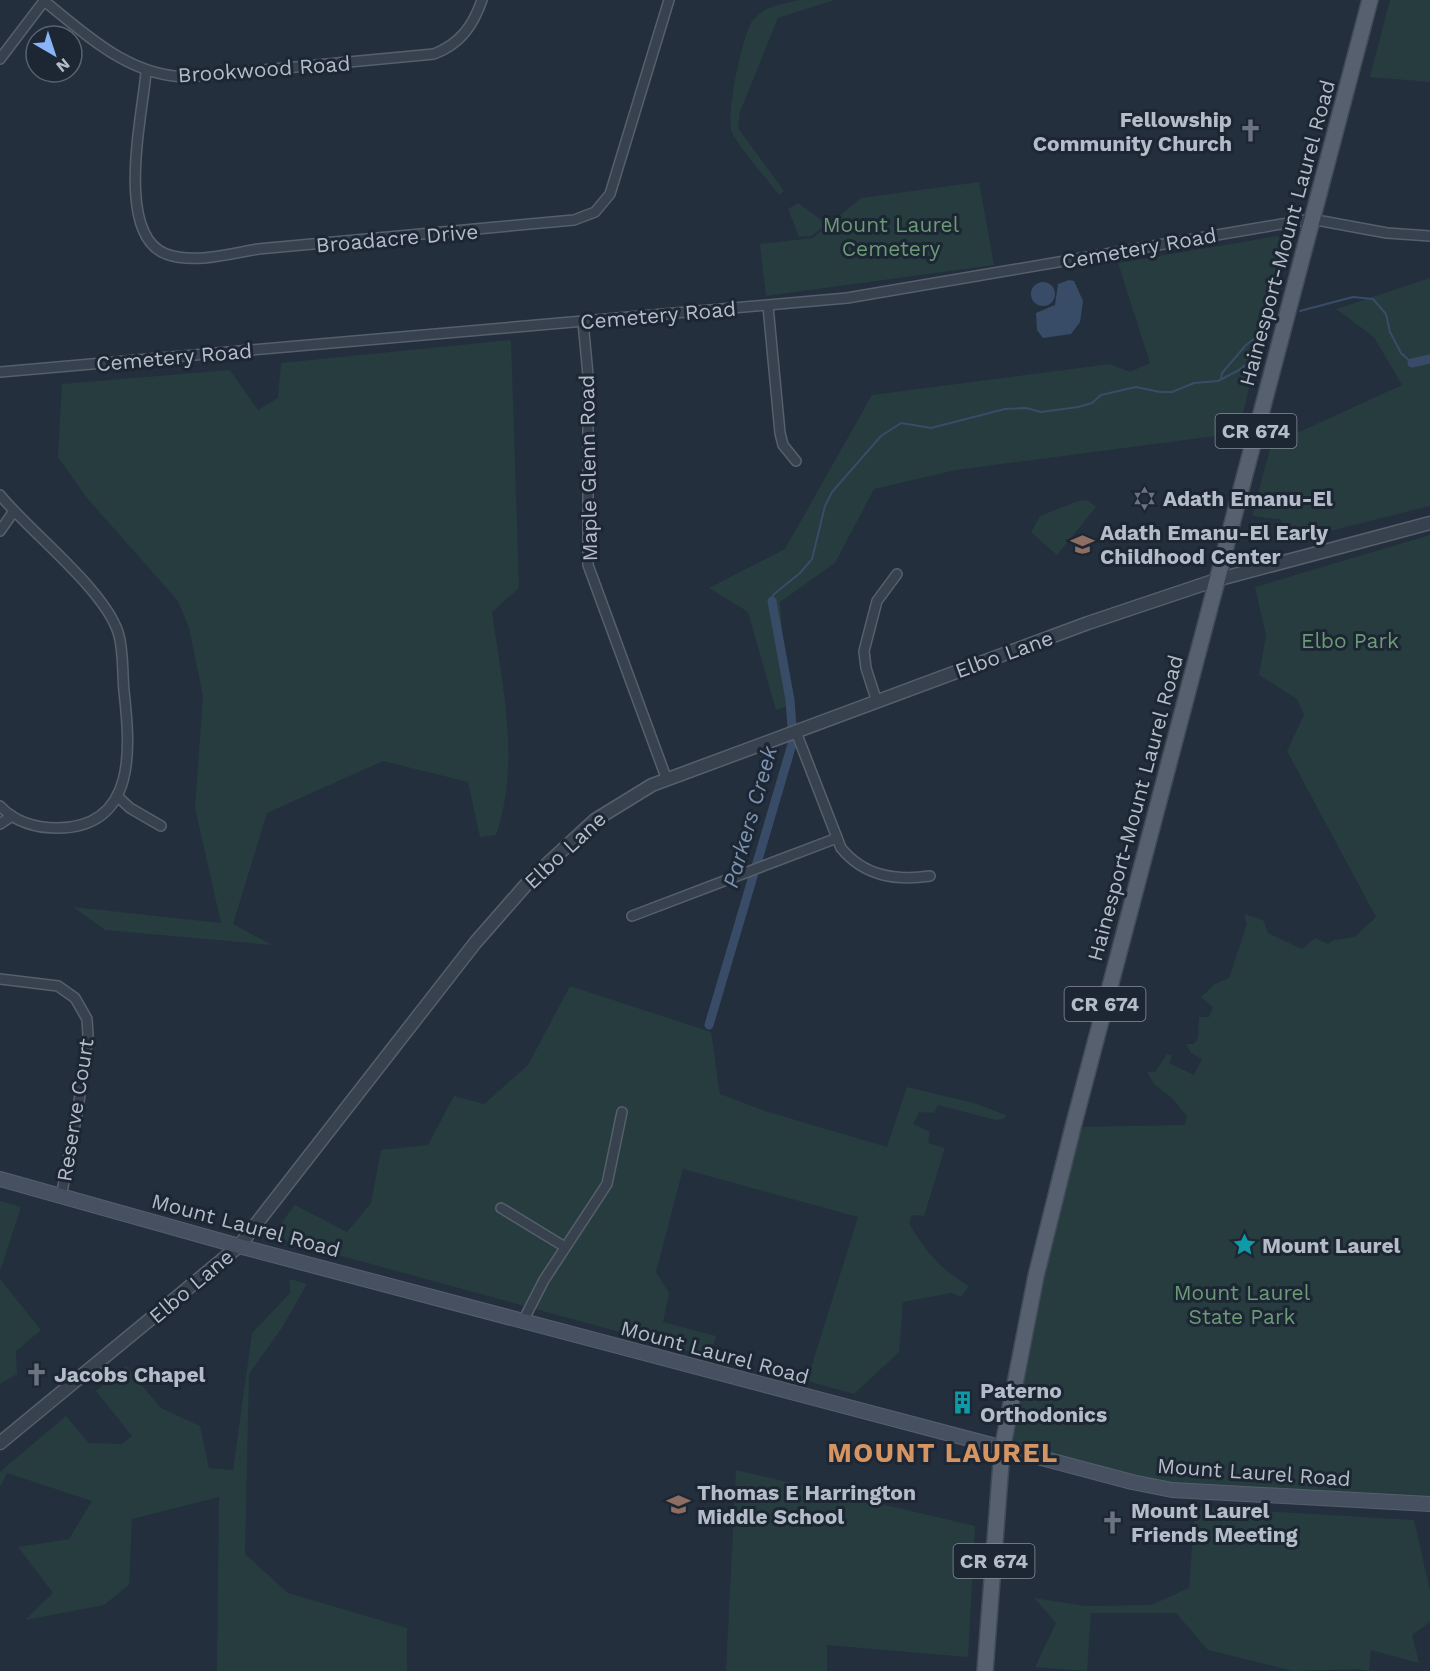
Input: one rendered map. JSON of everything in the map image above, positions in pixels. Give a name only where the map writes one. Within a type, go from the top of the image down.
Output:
[{"type":"main road","name":"Hainesport-Mount Laurel Road","points":[[985,1671],[1002,1450],[1036,1276],[1216,580],[1370,0]]},
{"type":"main road","name":"Mount Laurel Road","points":[[0,1179],[239,1246],[1002,1450],[1172,1490],[1430,1504]]},
{"type":"street","name":"Brookwood Road","points":[[43,1],[124,62],[146,72],[189,78],[423,56],[443,50],[461,38],[475,20],[482,0]]},
{"type":"street","name":"Broadacre Drive","points":[[146,72],[136,144],[139,211],[147,238],[159,251],[168,254],[207,257],[258,249],[568,221],[595,212],[610,194],[669,0]]},
{"type":"street","points":[[0,59],[43,1]]},
{"type":"street","points":[[1311,219],[1387,233],[1430,236]]},
{"type":"street","name":"Cemetery Road","points":[[0,372],[847,298],[1311,219]]},
{"type":"street","points":[[768,306],[780,433],[783,445],[796,461]]},
{"type":"street","name":"Maple Glenn Road","points":[[583,322],[588,375],[588,565],[667,780]]},
{"type":"street","points":[[0,495],[101,602],[118,632],[122,656],[129,759],[124,781],[117,796],[98,816],[67,828],[33,825],[12,816],[0,806]]},
{"type":"street","points":[[0,531],[14,511]]},
{"type":"street","name":"Elbo Lane","points":[[0,1443],[239,1246],[469,951],[531,879],[584,828],[608,809],[652,784],[1088,623],[1216,580],[1430,524]]},
{"type":"street","points":[[877,702],[866,668],[864,651],[877,601],[897,574]]},
{"type":"street","points":[[796,732],[837,838],[850,858],[878,875],[912,879],[930,876]]},
{"type":"street","points":[[117,796],[130,808],[161,826]]},
{"type":"street","points":[[0,824],[12,816]]},
{"type":"street","points":[[632,916],[837,838]]},
{"type":"street","name":"Reserve Court","points":[[0,979],[58,986],[75,998],[87,1018],[88,1035],[78,1110],[61,1197]]},
{"type":"street","points":[[523,1321],[544,1280],[607,1184],[622,1112]]},
{"type":"street","points":[[501,1208],[566,1247]]},
{"type":"green space","points":[[799,0],[834,0],[778,18],[740,112],[738,128],[784,191],[779,195],[735,138],[730,123],[731,110],[740,57],[753,20],[768,9]]},
{"type":"green space","points":[[1390,0],[1430,0],[1430,82],[1370,77]]},
{"type":"green space","name":"Mount Laurel Cemetery","points":[[979,182],[994,265],[766,296],[760,244],[813,238],[861,198]]},
{"type":"green space","points":[[798,203],[827,224],[811,236],[799,237],[788,209]]},
{"type":"green space","points":[[1278,236],[1283,250],[1238,433],[956,470],[874,489],[835,563],[780,602],[788,706],[776,710],[748,612],[709,588],[785,549],[872,395],[1110,364],[1130,372],[1150,363],[1118,263]]},
{"type":"green space","points":[[1430,278],[1430,506],[1294,540],[1280,519],[1252,516],[1271,445],[1402,385],[1374,337],[1336,309]]},
{"type":"green space","points":[[511,340],[519,588],[492,612],[504,696],[508,752],[503,808],[496,835],[480,837],[468,782],[383,761],[267,813],[233,924],[272,945],[105,930],[73,907],[221,923],[195,808],[203,696],[189,628],[178,601],[87,498],[58,457],[62,384],[230,370],[258,410],[278,398],[281,363]]},
{"type":"green space","points":[[1087,500],[1096,507],[1057,555],[1031,532],[1040,516],[1078,501]]},
{"type":"green space","name":"Mount Laurel State Park","points":[[1430,535],[1430,1500],[1172,1490],[1002,1450],[1073,1127],[1185,1125],[1187,1116],[1172,1098],[1154,1084],[1147,1072],[1155,1072],[1167,1054],[1172,1056],[1169,1063],[1194,1075],[1202,1059],[1191,1053],[1186,1044],[1194,1044],[1198,1038],[1199,1017],[1209,1017],[1213,1007],[1201,997],[1215,984],[1229,978],[1247,924],[1244,914],[1263,920],[1268,933],[1302,949],[1315,938],[1328,944],[1334,940],[1355,937],[1376,917],[1287,751],[1304,715],[1297,699],[1259,675],[1266,635],[1255,587]]},
{"type":"green space","points":[[570,986],[711,1032],[720,1094],[765,1111],[887,1147],[907,1087],[974,1103],[1006,1115],[1004,1119],[996,1120],[938,1105],[934,1113],[919,1112],[913,1124],[930,1132],[928,1143],[945,1148],[924,1216],[912,1215],[909,1223],[934,1259],[969,1286],[961,1297],[951,1293],[903,1302],[899,1352],[854,1394],[807,1381],[858,1217],[683,1169],[656,1272],[669,1293],[663,1322],[716,1336],[712,1350],[693,1352],[276,1238],[278,1227],[295,1205],[347,1232],[371,1203],[381,1150],[428,1145],[454,1096],[484,1104],[528,1065]]},
{"type":"green space","points":[[0,1201],[21,1207],[0,1271]]},
{"type":"green space","points":[[0,1279],[41,1330],[16,1351],[17,1374],[0,1384]]},
{"type":"green space","points":[[290,1279],[307,1284],[281,1329],[249,1374],[245,1554],[288,1593],[407,1628],[407,1671],[217,1671],[219,1497],[132,1519],[129,1585],[104,1605],[25,1620],[53,1593],[18,1547],[69,1539],[92,1501],[7,1473],[0,1487],[0,1472],[66,1416],[89,1443],[122,1444],[132,1436],[96,1391],[126,1366],[161,1408],[200,1426],[209,1468],[233,1470],[252,1333],[290,1293]]},
{"type":"green space","points":[[736,1470],[975,1526],[968,1657],[827,1645],[827,1671],[726,1671]]},
{"type":"green space","points":[[1195,1507],[1414,1520],[1430,1591],[1430,1622],[1412,1635],[1419,1663],[1371,1650],[1369,1671],[1357,1669],[1293,1671],[1208,1650],[1176,1613],[1091,1613],[1087,1671],[1035,1667],[1056,1623],[1034,1598],[1086,1606],[1151,1605],[1189,1588]]},
{"type":"water","points":[[1069,280],[1074,281],[1083,301],[1080,322],[1071,334],[1043,338],[1037,330],[1036,313],[1055,305],[1058,284]]},
{"type":"water","points":[[1043,282],[1048,283],[1054,289],[1054,299],[1048,305],[1043,306],[1038,305],[1032,299],[1031,294],[1032,289],[1038,283]]},
{"type":"waterway","name":"Parkers Creek","points":[[1300,311],[1353,297],[1373,299],[1386,314],[1390,332],[1401,353],[1412,363]]},
{"type":"waterway","name":"Parkers Creek","points":[[1221,379],[1222,373],[1246,345],[1272,325]]},
{"type":"waterway","name":"Parkers Creek","points":[[772,601],[773,595],[800,573],[812,559],[825,506],[832,492],[881,436],[901,423],[931,428],[1005,409],[1026,408],[1041,412],[1078,407],[1092,403],[1101,395],[1136,387],[1172,392],[1194,383],[1218,381],[1239,370],[1258,355]]},
{"type":"waterway","name":"Parkers Creek","points":[[1412,363],[1430,359]]},
{"type":"waterway","name":"Parkers Creek","points":[[709,1025],[793,741],[790,700],[772,601]]},
{"type":"place","name":"Fellowship Community Church","points":[[1250,131]]},
{"type":"place","name":"Adath Emanu-El","points":[[1145,498]]},
{"type":"place","name":"Adath Emanu-El Early Childhood Center","points":[[1082,544]]},
{"type":"place","name":"Mount Laurel","points":[[1244,1245]]},
{"type":"place","name":"Jacobs Chapel","points":[[36,1374]]},
{"type":"place","name":"Paterno Orthodonics","points":[[962,1402]]},
{"type":"place","name":"Thomas E Harrington Middle School","points":[[679,1504]]},
{"type":"place","name":"Mount Laurel Friends Meeting","points":[[1113,1522]]},
{"type":"district","name":"MOUNT LAUREL","points":[[943,1453]]},
{"type":"park label","name":"Elbo Park","points":[[1350,640]]}]
